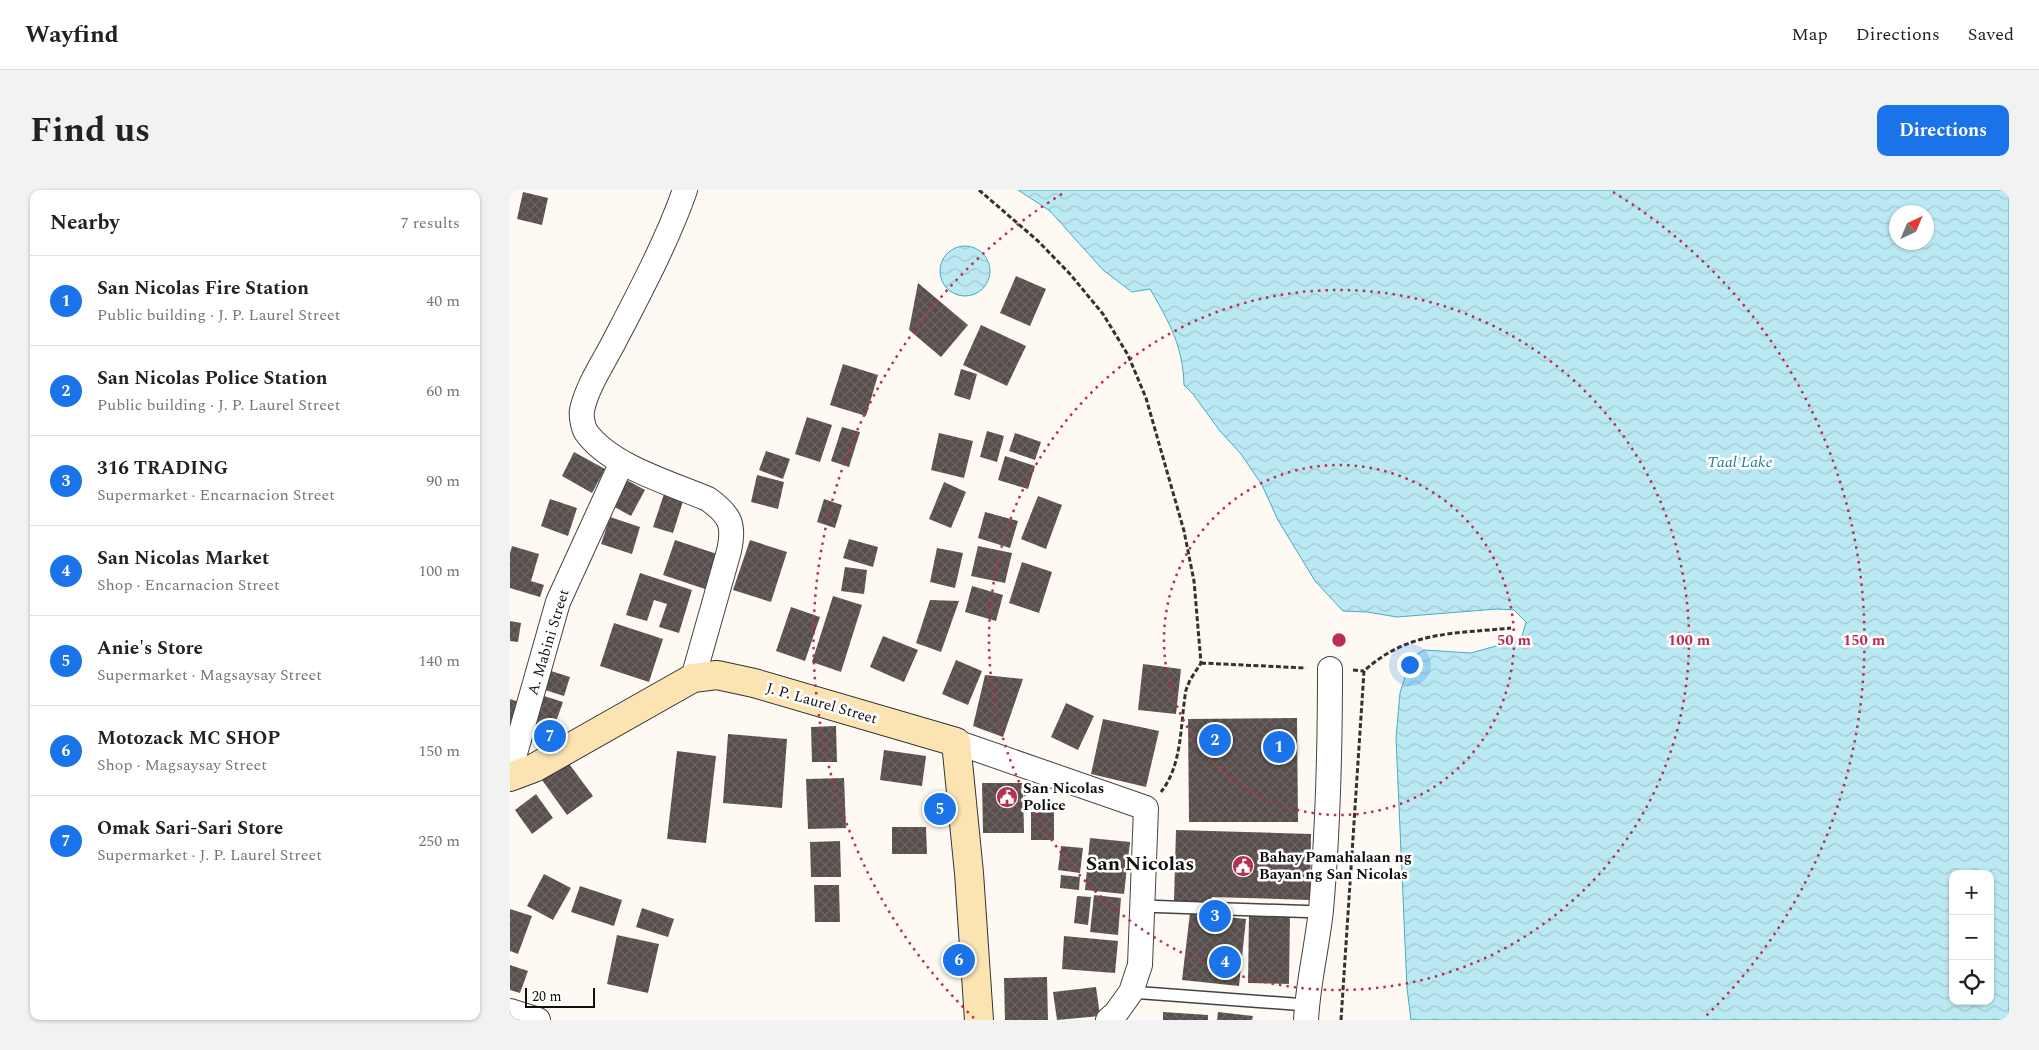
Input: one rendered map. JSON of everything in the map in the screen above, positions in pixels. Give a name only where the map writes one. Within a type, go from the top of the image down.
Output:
[{"type":"main road","name":"J. P. Laurel Street","points":[[510,777],[534,768],[693,678],[717,676],[754,683],[956,742]]},
{"type":"main road","points":[[956,742],[969,873],[979,1020]]},
{"type":"street","points":[[685,190],[676,216],[616,338],[588,390],[581,413],[585,430],[601,448],[622,462],[708,499],[719,507],[729,520],[733,534],[693,678]]},
{"type":"street","name":"A. Mabini Street","points":[[510,771],[558,602],[622,462]]},
{"type":"street","points":[[1306,1012],[1320,912],[1330,755],[1330,669]]},
{"type":"street","name":"J. P. Laurel Street","points":[[956,742],[1146,808]]},
{"type":"street","points":[[1108,1020],[1116,1013],[1131,992],[1140,965],[1146,808]]},
{"type":"street","points":[[510,1011],[538,1020]]},
{"type":"lane","points":[[1142,906],[1320,912]]},
{"type":"lane","points":[[1131,992],[1306,1012]]},
{"type":"path","points":[[979,190],[1038,241],[1070,274],[1103,314],[1128,355],[1146,398],[1184,531],[1194,581],[1201,663],[1186,690],[1173,772],[1163,790],[1146,808]]},
{"type":"path","points":[[1340,1020],[1349,912],[1364,671],[1386,652],[1401,644],[1423,638],[1511,628]]},
{"type":"path","points":[[1201,663],[1330,669]]},
{"type":"water","name":"Taal Lake","points":[[1018,190],[2009,190],[2009,1020],[1411,1020],[1407,988],[1396,738],[1400,693],[1414,656],[1424,650],[1471,653],[1514,641],[1522,636],[1526,622],[1514,610],[1497,609],[1397,617],[1367,612],[1343,611],[1315,581],[1278,520],[1262,485],[1241,454],[1220,431],[1193,394],[1184,385],[1178,346],[1169,324],[1150,289],[1132,292],[1103,270],[1050,211]]},
{"type":"water","points":[[965,246],[975,248],[983,253],[988,261],[990,271],[988,281],[983,289],[975,294],[965,296],[955,294],[947,289],[942,281],[940,271],[942,261],[947,253],[955,248]]},
{"type":"building","points":[[523,192],[548,198],[542,225],[517,219]]},
{"type":"building","points":[[1016,276],[1046,289],[1030,326],[1000,313]]},
{"type":"building","points":[[918,283],[968,325],[941,357],[909,330]]},
{"type":"building","points":[[981,325],[1026,346],[1007,386],[963,365]]},
{"type":"building","points":[[843,364],[878,375],[866,416],[830,405]]},
{"type":"building","points":[[961,369],[977,374],[970,400],[954,395]]},
{"type":"building","points":[[807,417],[832,425],[820,462],[795,454]]},
{"type":"building","points":[[842,427],[860,432],[849,467],[831,461]]},
{"type":"building","points":[[987,431],[1004,436],[997,462],[980,457]]},
{"type":"building","points":[[939,433],[973,441],[964,478],[931,470]]},
{"type":"building","points":[[1015,433],[1041,442],[1035,460],[1009,451]]},
{"type":"building","points":[[766,451],[790,459],[783,479],[759,470]]},
{"type":"building","points":[[574,452],[605,469],[592,493],[562,476]]},
{"type":"building","points":[[1005,456],[1035,466],[1028,489],[998,480]]},
{"type":"building","points":[[757,475],[784,482],[778,509],[751,502]]},
{"type":"building","points":[[621,477],[645,490],[631,516],[607,503]]},
{"type":"building","points":[[944,482],[966,492],[951,528],[929,519]]},
{"type":"building","points":[[665,491],[684,498],[673,533],[653,527]]},
{"type":"building","points":[[1038,496],[1062,505],[1046,549],[1021,539]]},
{"type":"building","points":[[550,499],[577,508],[568,536],[541,526]]},
{"type":"building","points":[[824,499],[842,505],[835,528],[817,522]]},
{"type":"building","points":[[985,512],[1018,521],[1010,548],[978,538]]},
{"type":"building","points":[[610,517],[640,527],[632,554],[601,544]]},
{"type":"building","points":[[849,539],[878,547],[873,567],[843,558]]},
{"type":"building","points":[[675,540],[717,554],[705,589],[663,575]]},
{"type":"building","points":[[750,540],[787,552],[771,602],[733,590]]},
{"type":"building","points":[[512,546],[539,554],[531,581],[544,585],[540,597],[510,588],[510,553]]},
{"type":"building","points":[[978,546],[1012,553],[1005,583],[971,576]]},
{"type":"building","points":[[937,548],[963,553],[955,588],[930,582]]},
{"type":"building","points":[[1022,562],[1052,572],[1039,613],[1009,603]]},
{"type":"building","points":[[845,567],[867,570],[864,594],[841,591]]},
{"type":"building","points":[[640,573],[692,590],[679,633],[659,627],[667,604],[654,600],[647,621],[626,615]]},
{"type":"building","points":[[972,586],[1003,595],[996,621],[965,612]]},
{"type":"building","points":[[833,596],[862,605],[841,672],[812,662]]},
{"type":"building","points":[[930,600],[959,601],[941,652],[916,643]]},
{"type":"building","points":[[791,607],[820,617],[805,661],[776,651]]},
{"type":"building","points":[[510,621],[521,623],[518,642],[510,641]]},
{"type":"building","points":[[614,623],[663,639],[649,682],[600,666]]},
{"type":"building","points":[[883,636],[918,650],[904,682],[870,667]]},
{"type":"building","points":[[956,660],[982,671],[968,705],[942,694]]},
{"type":"building","points":[[1143,664],[1181,669],[1176,714],[1138,710]]},
{"type":"building","points":[[551,671],[570,677],[564,696],[545,690]]},
{"type":"building","points":[[985,675],[1023,679],[1003,737],[973,726]]},
{"type":"building","points":[[541,695],[563,702],[553,730],[532,723]]},
{"type":"building","points":[[510,699],[522,703],[513,728],[510,727]]},
{"type":"building","points":[[1066,703],[1094,716],[1078,750],[1051,737]]},
{"type":"building","points":[[1297,718],[1298,822],[1189,822],[1188,719]]},
{"type":"building","points":[[1103,719],[1159,731],[1146,787],[1091,774]]},
{"type":"building","points":[[836,726],[837,762],[812,762],[811,727]]},
{"type":"building","points":[[728,734],[787,739],[782,808],[723,803]]},
{"type":"building","points":[[884,750],[926,756],[922,786],[880,780]]},
{"type":"building","points":[[677,751],[716,756],[706,843],[667,839]]},
{"type":"building","points":[[567,761],[593,796],[567,815],[542,780]]},
{"type":"building","points":[[844,778],[846,828],[808,829],[806,779]]},
{"type":"building","points":[[982,783],[1023,783],[1024,833],[983,833]]},
{"type":"building","points":[[536,794],[553,818],[532,834],[515,810]]},
{"type":"building","points":[[1031,812],[1054,812],[1054,840],[1031,840]]},
{"type":"building","points":[[892,827],[926,827],[927,854],[892,854]]},
{"type":"building","name":"Bahay Pamahalaan ng Bayan ng San Nicolas","points":[[1176,830],[1311,834],[1310,900],[1212,897],[1211,902],[1174,901]]},
{"type":"building","points":[[1090,838],[1130,842],[1124,894],[1085,890]]},
{"type":"building","points":[[840,841],[841,877],[811,877],[810,842]]},
{"type":"building","points":[[1061,846],[1083,848],[1080,873],[1058,870]]},
{"type":"building","points":[[544,874],[571,888],[553,920],[527,906]]},
{"type":"building","points":[[1061,875],[1080,877],[1079,890],[1060,888]]},
{"type":"building","points":[[814,885],[839,885],[840,922],[815,922]]},
{"type":"building","points":[[580,886],[622,900],[614,926],[571,912]]},
{"type":"building","points":[[1094,895],[1121,898],[1118,935],[1090,932]]},
{"type":"building","points":[[1077,896],[1091,897],[1088,925],[1074,923]]},
{"type":"building","points":[[642,908],[674,919],[668,937],[636,927]]},
{"type":"building","points":[[510,909],[532,916],[518,954],[510,951]]},
{"type":"building","points":[[1190,913],[1246,919],[1239,986],[1182,980]]},
{"type":"building","points":[[1249,914],[1290,915],[1289,984],[1248,983]]},
{"type":"building","points":[[617,935],[659,944],[648,993],[607,984]]},
{"type":"building","points":[[1064,936],[1118,941],[1115,973],[1062,969]]},
{"type":"building","points":[[510,965],[528,971],[520,993],[510,990]]},
{"type":"building","points":[[1047,977],[1048,1020],[1005,1020],[1004,978]]},
{"type":"building","points":[[1096,987],[1100,1016],[1057,1020],[1053,992]]},
{"type":"building","points":[[1163,1012],[1208,1015],[1208,1020],[1163,1020]]},
{"type":"building","points":[[1218,1012],[1253,1016],[1252,1020],[1217,1020]]},
{"type":"place","name":"Omak Sari-Sari Store","points":[[550,736]]},
{"type":"place","name":"San Nicolas Police Station","points":[[1215,740]]},
{"type":"place","name":"San Nicolas Fire Station","points":[[1279,747]]},
{"type":"place","name":"San Nicolas Police","points":[[1007,797]]},
{"type":"place","name":"Anie's Store","points":[[940,809]]},
{"type":"place","name":"Bahay Pamahalaan ng Bayan ng San Nicolas","points":[[1243,866]]},
{"type":"place","name":"316 TRADING","points":[[1215,916]]},
{"type":"place","name":"Motozack MC SHOP","points":[[959,960]]},
{"type":"place","name":"San Nicolas Market","points":[[1225,962]]},
{"type":"district","name":"San Nicolas","points":[[1140,863]]}]
